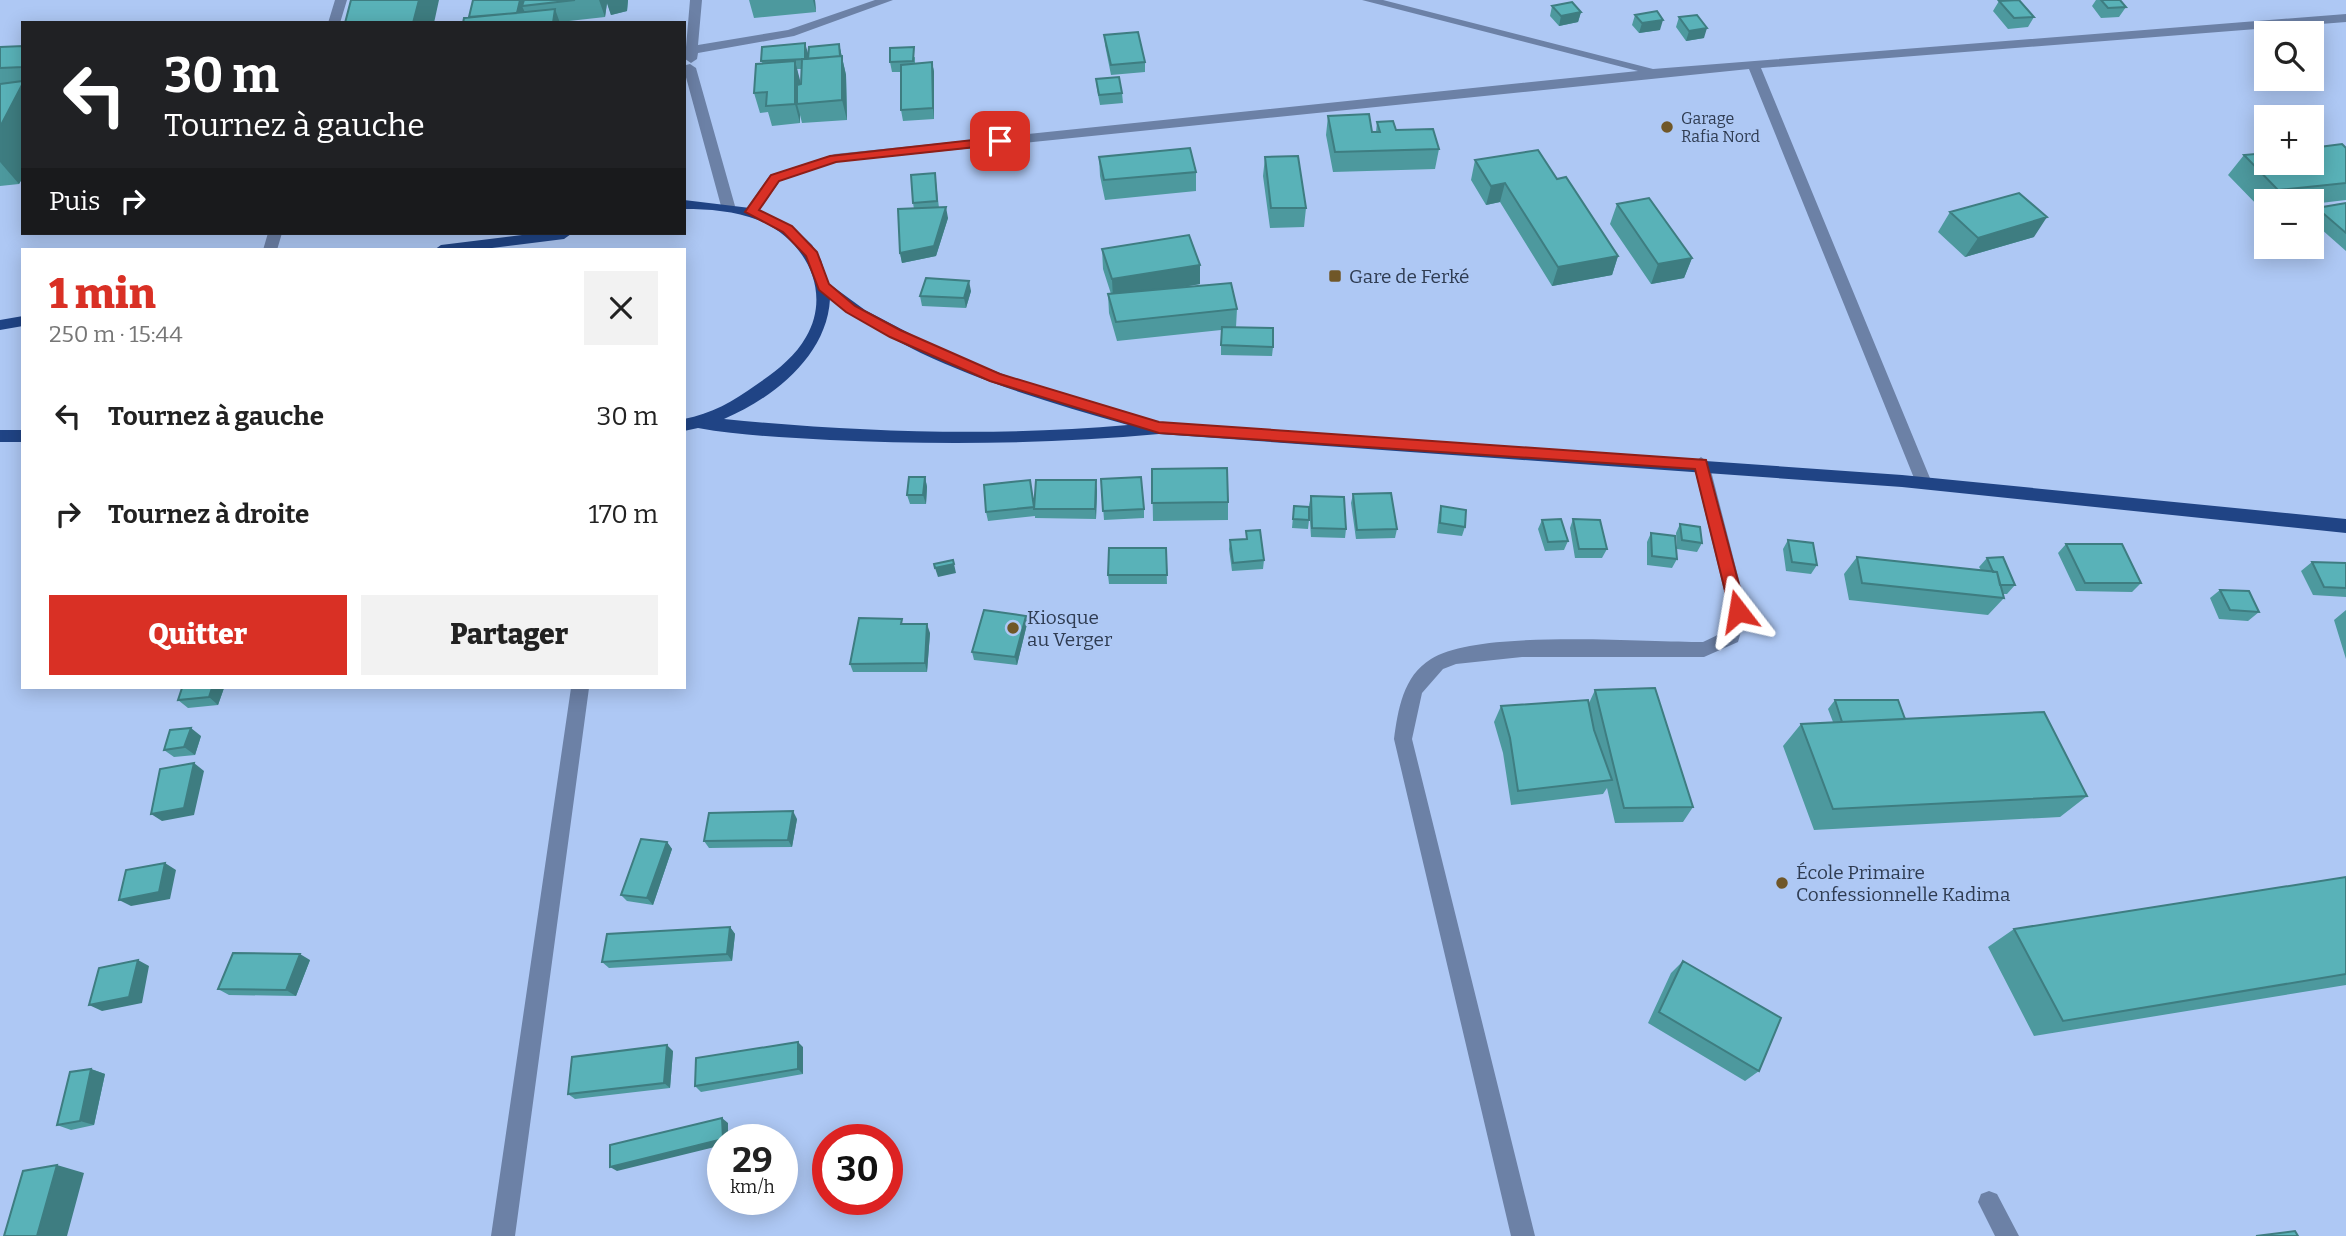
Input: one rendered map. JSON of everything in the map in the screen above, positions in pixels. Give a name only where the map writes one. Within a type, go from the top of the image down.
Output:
[{"type":"main road","points":[[686,204],[728,206],[751,212],[788,229],[812,255],[824,286],[850,309],[940,356],[1019,386],[1159,428]]},
{"type":"main road","points":[[458,248],[558,235]]},
{"type":"main road","points":[[545,248],[564,235]]},
{"type":"main road","points":[[692,424],[740,406],[789,370],[817,329],[824,286]]},
{"type":"main road","points":[[0,325],[21,321]]},
{"type":"main road","points":[[692,424],[849,435],[961,438],[1077,436],[1159,428],[1701,464],[1924,483],[2346,526]]},
{"type":"main road","points":[[0,436],[21,436]]},
{"type":"street","points":[[335,21],[341,0]]},
{"type":"street","points":[[696,0],[692,50],[687,73],[728,206]]},
{"type":"street","points":[[692,50],[790,33],[887,0]]},
{"type":"street","points":[[1368,0],[1661,72]]},
{"type":"street","points":[[751,212],[775,178],[835,158],[1661,72],[2346,18]]},
{"type":"street","points":[[1753,64],[1924,483]]},
{"type":"street","points":[[1524,1236],[1403,739],[1409,693],[1438,662],[1487,649],[1704,650],[1732,638],[1738,611],[1701,464]]},
{"type":"street","points":[[503,1236],[580,689]]},
{"type":"street","points":[[1989,1202],[2007,1236]]},
{"type":"building","points":[[351,0],[419,0],[414,21],[346,21]]},
{"type":"building","points":[[473,0],[520,0],[517,13],[469,17]]},
{"type":"building","points":[[524,0],[575,0],[522,6]]},
{"type":"building","points":[[2019,0],[2034,17],[2014,18],[1999,1]]},
{"type":"building","points":[[2101,0],[2120,0],[2126,7],[2108,8]]},
{"type":"building","points":[[1572,2],[1581,12],[1561,16],[1552,6]]},
{"type":"building","points":[[555,9],[553,21],[463,21],[464,18]]},
{"type":"building","points":[[1657,11],[1663,20],[1642,23],[1635,15]]},
{"type":"building","points":[[1697,15],[1707,28],[1689,31],[1679,17]]},
{"type":"building","points":[[1138,32],[1145,62],[1111,65],[1104,35]]},
{"type":"building","points":[[805,43],[805,59],[761,61],[762,47]]},
{"type":"building","points":[[839,44],[840,56],[808,59],[809,47]]},
{"type":"building","points":[[21,46],[21,67],[0,68],[0,47]]},
{"type":"building","points":[[914,47],[913,61],[890,62],[890,48]]},
{"type":"building","points":[[842,56],[842,100],[797,104],[802,59]]},
{"type":"building","points":[[795,61],[795,104],[766,106],[767,92],[754,93],[756,64]]},
{"type":"building","points":[[932,62],[933,108],[901,110],[901,65]]},
{"type":"building","points":[[1119,77],[1122,93],[1099,95],[1096,79]]},
{"type":"building","points":[[21,81],[21,87],[0,127],[0,84]]},
{"type":"building","points":[[1369,114],[1372,132],[1380,132],[1377,122],[1393,121],[1396,130],[1433,129],[1439,149],[1335,152],[1328,116]]},
{"type":"building","points":[[2342,144],[2346,148],[2346,183],[2277,189],[2263,175],[2324,175],[2324,146]]},
{"type":"building","points":[[1190,148],[1196,172],[1104,180],[1099,157]]},
{"type":"building","points":[[1538,150],[1557,179],[1566,177],[1618,256],[1558,267],[1505,183],[1491,186],[1475,160]]},
{"type":"building","points":[[2254,154],[2254,165],[2244,155]]},
{"type":"building","points":[[1298,156],[1306,208],[1271,208],[1265,157]]},
{"type":"building","points":[[935,173],[937,201],[913,203],[911,175]]},
{"type":"building","points":[[2019,193],[2047,217],[1978,238],[1950,212]]},
{"type":"building","points":[[1649,198],[1692,258],[1658,264],[1617,204]]},
{"type":"building","points":[[2346,203],[2346,233],[2324,214],[2324,207]]},
{"type":"building","points":[[946,207],[934,246],[900,253],[898,209]]},
{"type":"building","points":[[1189,235],[1200,265],[1112,279],[1102,249]]},
{"type":"building","points":[[926,278],[969,281],[964,298],[920,296]]},
{"type":"building","points":[[1231,283],[1237,309],[1116,322],[1108,294]]},
{"type":"building","points":[[1222,327],[1273,328],[1273,347],[1221,345]]},
{"type":"building","points":[[1227,468],[1228,502],[1152,503],[1152,469]]},
{"type":"building","points":[[909,477],[925,477],[923,495],[907,495]]},
{"type":"building","points":[[1141,477],[1144,509],[1103,511],[1101,479]]},
{"type":"building","points":[[1030,480],[1034,507],[986,512],[984,485]]},
{"type":"building","points":[[1036,480],[1096,480],[1095,509],[1034,509]]},
{"type":"building","points":[[1391,493],[1397,529],[1357,530],[1353,494]]},
{"type":"building","points":[[1311,496],[1344,497],[1346,529],[1312,528]]},
{"type":"building","points":[[1294,506],[1309,507],[1309,520],[1293,519]]},
{"type":"building","points":[[1441,506],[1466,510],[1465,527],[1440,523]]},
{"type":"building","points":[[1561,519],[1568,541],[1548,542],[1542,520]]},
{"type":"building","points":[[1573,519],[1600,520],[1607,549],[1579,549]]},
{"type":"building","points":[[1680,524],[1700,527],[1702,543],[1682,540]]},
{"type":"building","points":[[1260,530],[1264,560],[1233,563],[1230,540],[1247,539],[1246,531]]},
{"type":"building","points":[[1651,533],[1675,536],[1677,559],[1652,556]]},
{"type":"building","points":[[1788,540],[1813,543],[1817,565],[1792,562]]},
{"type":"building","points":[[2066,544],[2122,544],[2141,583],[2085,583]]},
{"type":"building","points":[[1109,548],[1166,548],[1167,575],[1108,575]]},
{"type":"building","points":[[1857,557],[1997,572],[2004,598],[1862,583]]},
{"type":"building","points":[[2003,557],[2015,585],[2000,585],[1997,572],[1993,572],[1987,558]]},
{"type":"building","points":[[953,560],[954,564],[935,568],[934,564]]},
{"type":"building","points":[[2312,562],[2346,563],[2346,588],[2324,587]]},
{"type":"building","points":[[2220,590],[2249,591],[2259,612],[2230,610]]},
{"type":"building","points":[[984,610],[1026,616],[1015,657],[972,652]]},
{"type":"building","points":[[859,618],[902,619],[901,624],[927,624],[925,663],[850,664]]},
{"type":"building","points":[[1655,688],[1693,807],[1624,808],[1595,690]]},
{"type":"building","points":[[182,689],[212,689],[209,697],[178,700]]},
{"type":"building","points":[[1588,700],[1594,730],[1612,780],[1518,791],[1510,738],[1501,706]]},
{"type":"building","points":[[1835,700],[1898,700],[1905,719],[1842,722]]},
{"type":"building","points":[[2044,712],[2087,796],[1833,809],[1801,724]]},
{"type":"building","points":[[191,728],[184,747],[164,750],[170,730]]},
{"type":"building","points":[[194,763],[184,808],[151,814],[160,769]]},
{"type":"building","points":[[793,811],[788,840],[704,841],[709,813]]},
{"type":"building","points":[[641,839],[667,842],[647,898],[621,895]]},
{"type":"building","points":[[165,863],[159,892],[119,900],[126,870]]},
{"type":"building","points":[[2346,877],[2346,974],[2063,1021],[2014,929]]},
{"type":"building","points":[[730,927],[727,954],[602,962],[607,934]]},
{"type":"building","points":[[233,953],[300,954],[286,990],[218,989]]},
{"type":"building","points":[[138,960],[129,997],[89,1005],[99,968]]},
{"type":"building","points":[[1683,961],[1781,1018],[1759,1071],[1659,1012]]},
{"type":"building","points":[[798,1042],[798,1069],[695,1086],[696,1058]]},
{"type":"building","points":[[667,1045],[664,1083],[568,1094],[572,1057]]},
{"type":"building","points":[[91,1069],[80,1121],[57,1125],[70,1072]]},
{"type":"building","points":[[722,1118],[722,1124],[707,1124],[707,1143],[610,1167],[610,1145]]},
{"type":"building","points":[[57,1165],[37,1236],[4,1236],[23,1171]]},
{"type":"building","points":[[2295,1231],[2298,1236],[2256,1236]]},
{"type":"place","name":"Garage Rafia Nord","points":[[1667,127]]},
{"type":"place","name":"Gare de Ferké","points":[[1335,276]]},
{"type":"place","name":"Kiosque au Verger","points":[[1013,628]]},
{"type":"place","name":"École Primaire Confessionnelle Kadima","points":[[1782,883]]},
{"type":"route","points":[[1000,141],[835,158],[775,178],[751,212],[788,229],[812,255],[824,286],[850,309],[895,333],[940,356],[995,378],[1159,428],[1701,464],[1738,611]]}]
